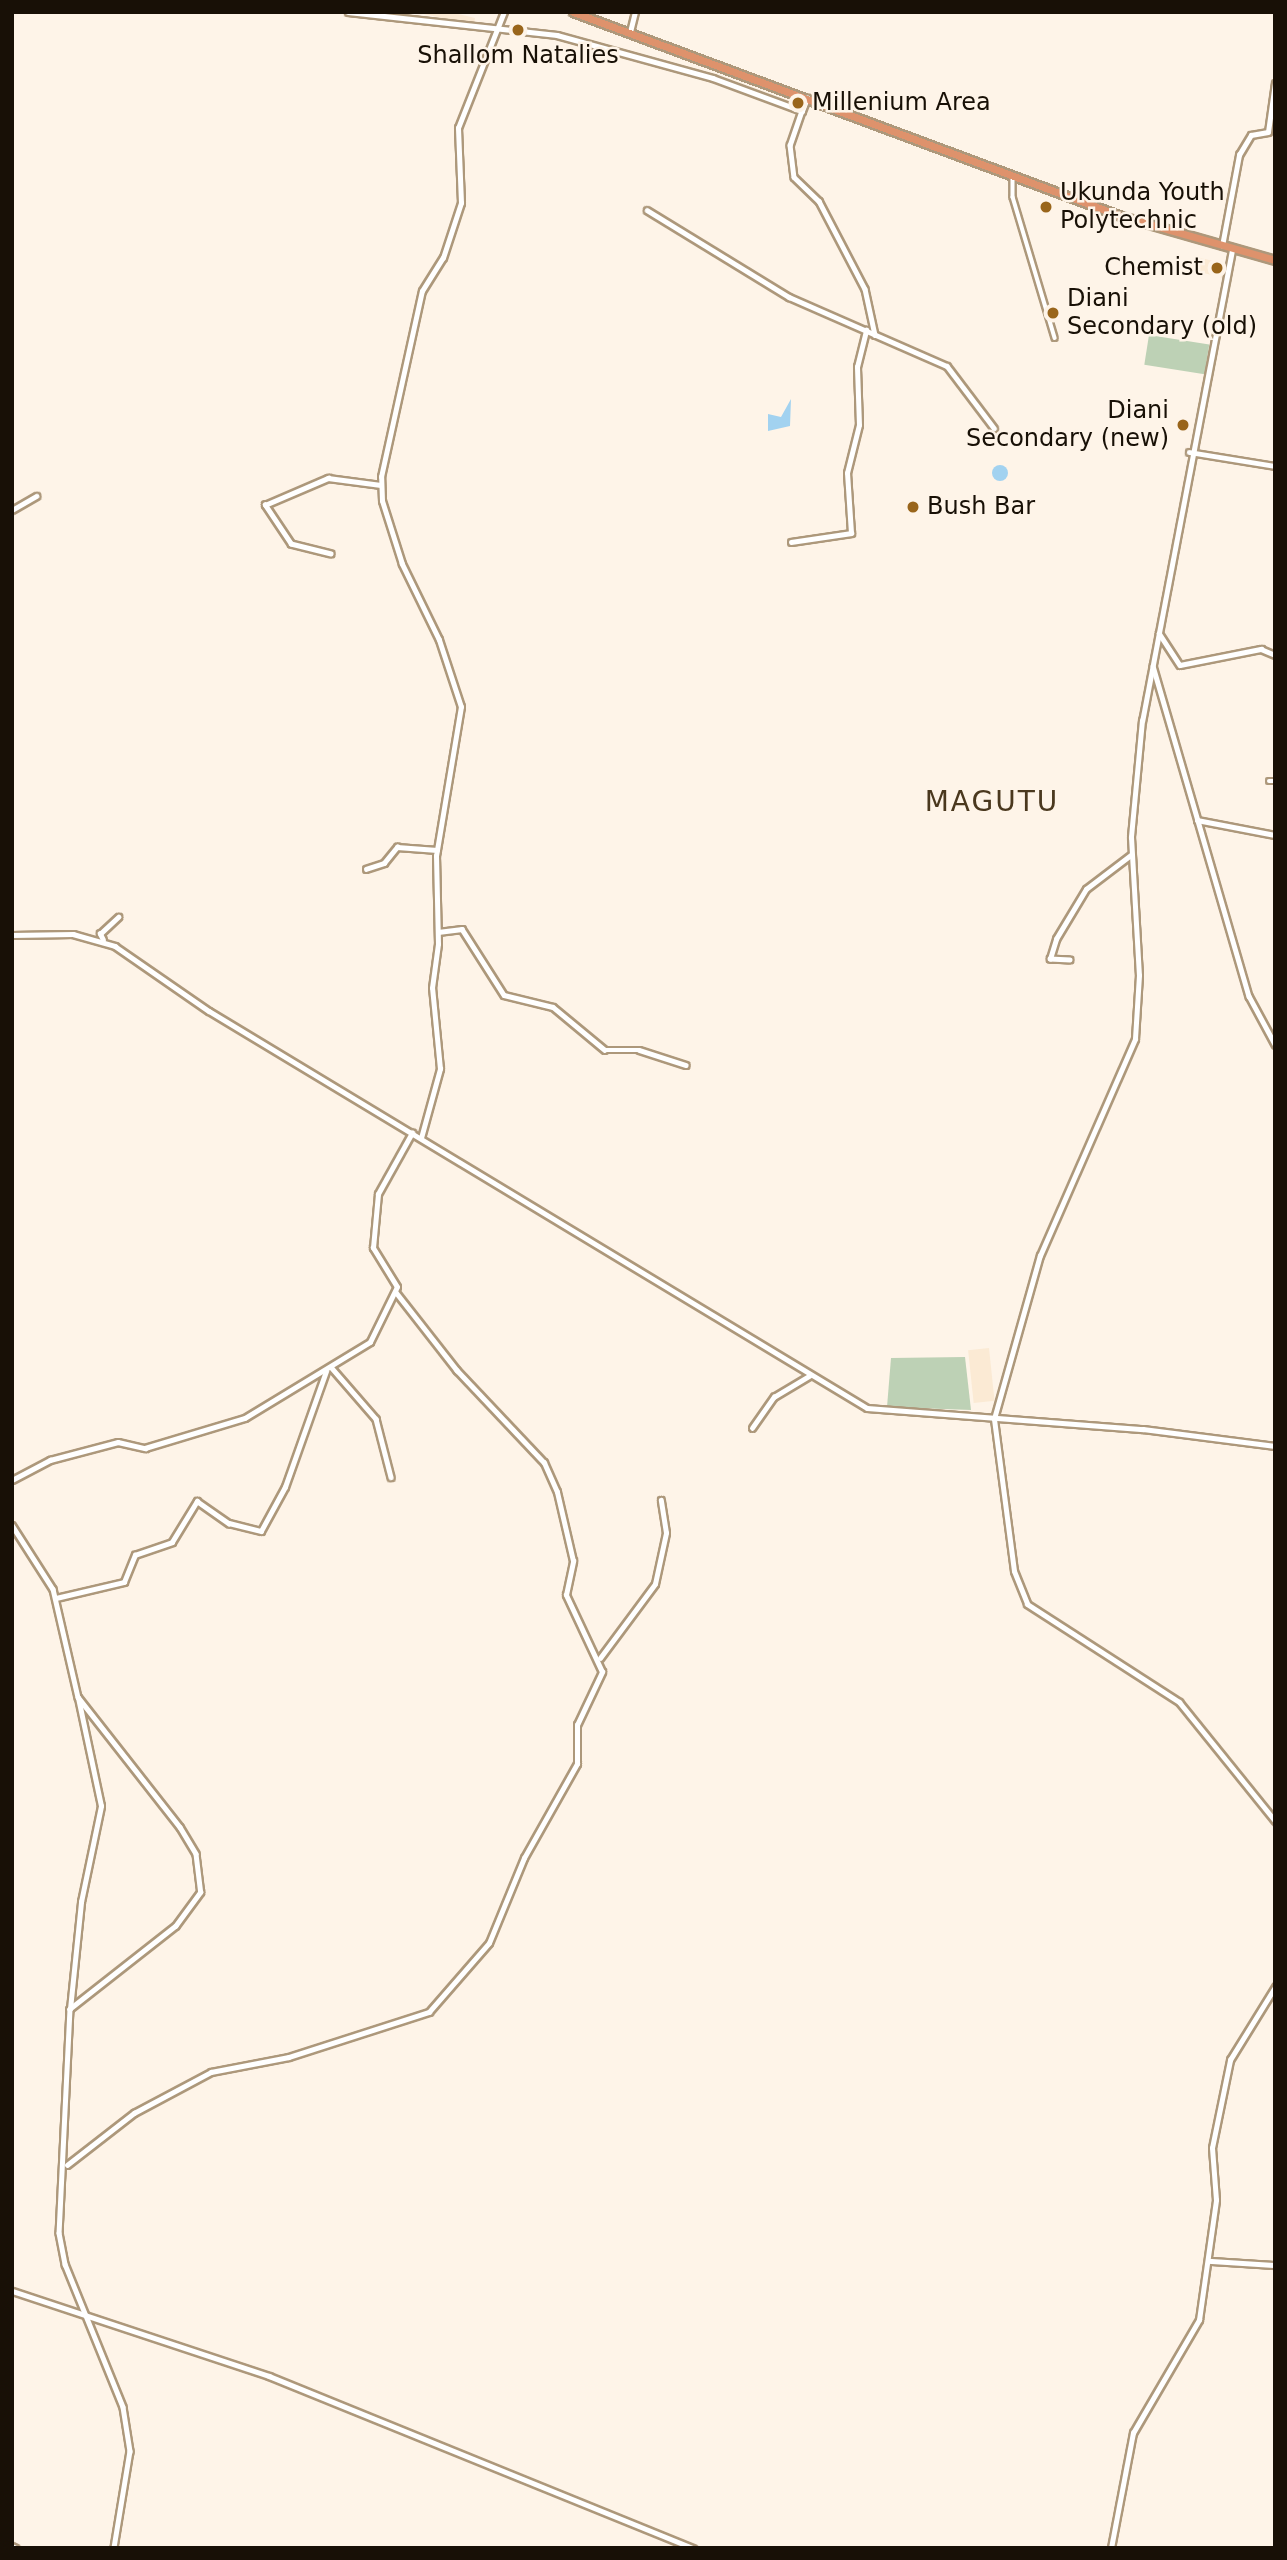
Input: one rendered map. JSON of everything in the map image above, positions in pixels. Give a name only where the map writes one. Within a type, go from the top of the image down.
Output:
[{"type":"highway","points":[[573,12],[1013,176],[1232,250],[1275,260]]},
{"type":"street","points":[[348,12],[500,28],[625,52],[802,111]]},
{"type":"street","points":[[421,1138],[440,1069],[432,988],[438,932],[437,850],[461,707],[439,640],[405,573],[381,485],[422,291],[443,258],[461,204],[458,128],[505,12]]},
{"type":"street","points":[[630,32],[635,12]]},
{"type":"street","points":[[1222,246],[1239,155],[1251,135],[1268,132],[1275,83]]},
{"type":"street","points":[[807,98],[790,145],[794,177],[819,201],[865,289],[875,336]]},
{"type":"street","points":[[1013,176],[1013,197],[1055,338]]},
{"type":"street","points":[[647,210],[789,297],[957,372],[994,428]]},
{"type":"street","points":[[1232,250],[1189,452],[1142,720],[1131,855],[1139,975],[1135,1039],[1040,1255],[994,1419],[1014,1571],[1027,1604],[1180,1702],[1275,1821]]},
{"type":"street","points":[[791,542],[850,533],[847,472],[859,425],[857,367],[866,330]]},
{"type":"street","points":[[1189,452],[1274,468]]},
{"type":"street","points":[[331,554],[291,544],[265,505],[328,478],[381,485]]},
{"type":"street","points":[[12,510],[36,496]]},
{"type":"street","points":[[1159,633],[1180,665],[1261,649],[1275,655]]},
{"type":"street","points":[[1153,666],[1249,996],[1275,1044]]},
{"type":"street","points":[[1197,820],[1275,835]]},
{"type":"street","points":[[366,869],[384,863],[397,846],[437,850]]},
{"type":"street","points":[[1070,960],[1050,960],[1056,939],[1086,889],[1131,855]]},
{"type":"street","points":[[103,941],[100,934],[118,917]]},
{"type":"street","points":[[438,932],[462,929],[504,995],[553,1007],[605,1049],[639,1050],[686,1065]]},
{"type":"street","points":[[12,935],[103,941],[809,1377],[876,1411],[1143,1429],[1275,1446]]},
{"type":"street","points":[[67,2165],[134,2113],[211,2072],[289,2057],[434,2008],[489,1943],[524,1858],[558,1806],[577,1764],[577,1726],[602,1672],[600,1658],[566,1595],[571,1544],[544,1463],[457,1371],[396,1293],[372,1238],[383,1180],[412,1133]]},
{"type":"street","points":[[12,1480],[50,1460],[118,1442],[145,1448],[245,1419],[329,1369],[374,1338],[396,1293]]},
{"type":"street","points":[[329,1369],[376,1419],[391,1476]]},
{"type":"street","points":[[56,1598],[124,1582],[135,1555],[172,1542],[197,1501],[229,1523],[261,1531],[285,1487],[329,1369]]},
{"type":"street","points":[[752,1428],[774,1397],[809,1377]]},
{"type":"street","points":[[600,1658],[655,1584],[666,1534],[661,1500]]},
{"type":"street","points":[[12,1525],[56,1598],[101,1807],[81,1902],[70,2009],[67,2165],[59,2233],[83,2313],[123,2407],[130,2451],[114,2548]]},
{"type":"street","points":[[70,2009],[176,1926],[201,1892],[195,1854],[180,1827],[78,1697]]},
{"type":"street","points":[[1111,2548],[1133,2432],[1190,2344],[1210,2261],[1216,2200],[1212,2148],[1226,2074],[1242,2035],[1275,1987]]},
{"type":"street","points":[[1210,2261],[1275,2265]]},
{"type":"street","points":[[12,2291],[269,2376],[693,2548]]},
{"type":"shaded area","points":[[415,12],[450,12],[475,18],[474,25]]},
{"type":"shaded area","points":[[1197,257],[1226,264],[1223,278],[1194,271]]},
{"type":"shaded area","points":[[989,1348],[995,1401],[974,1403],[968,1350]]},
{"type":"green space","points":[[1149,335],[1209,345],[1205,374],[1144,365]]},
{"type":"green space","points":[[965,1357],[971,1410],[887,1407],[891,1358]]},
{"type":"water","points":[[791,399],[790,426],[768,431],[768,414],[781,417]]},
{"type":"water","points":[[1000,465],[1006,467],[1006,479],[1000,481],[994,479],[992,473],[994,467]]},
{"type":"place","name":"Shallom Natalies","points":[[518,30]]},
{"type":"place","name":"Millenium Area","points":[[798,103]]},
{"type":"place","name":"Ukunda Youth Polytechnic","points":[[1046,207]]},
{"type":"place","name":"Chemist","points":[[1217,268]]},
{"type":"place","name":"Diani Secondary (old)","points":[[1053,313]]},
{"type":"place","name":"Diani Secondary (new)","points":[[1183,425]]},
{"type":"place","name":"Bush Bar","points":[[913,507]]},
{"type":"district","name":"MAGUTU","points":[[992,802]]}]
